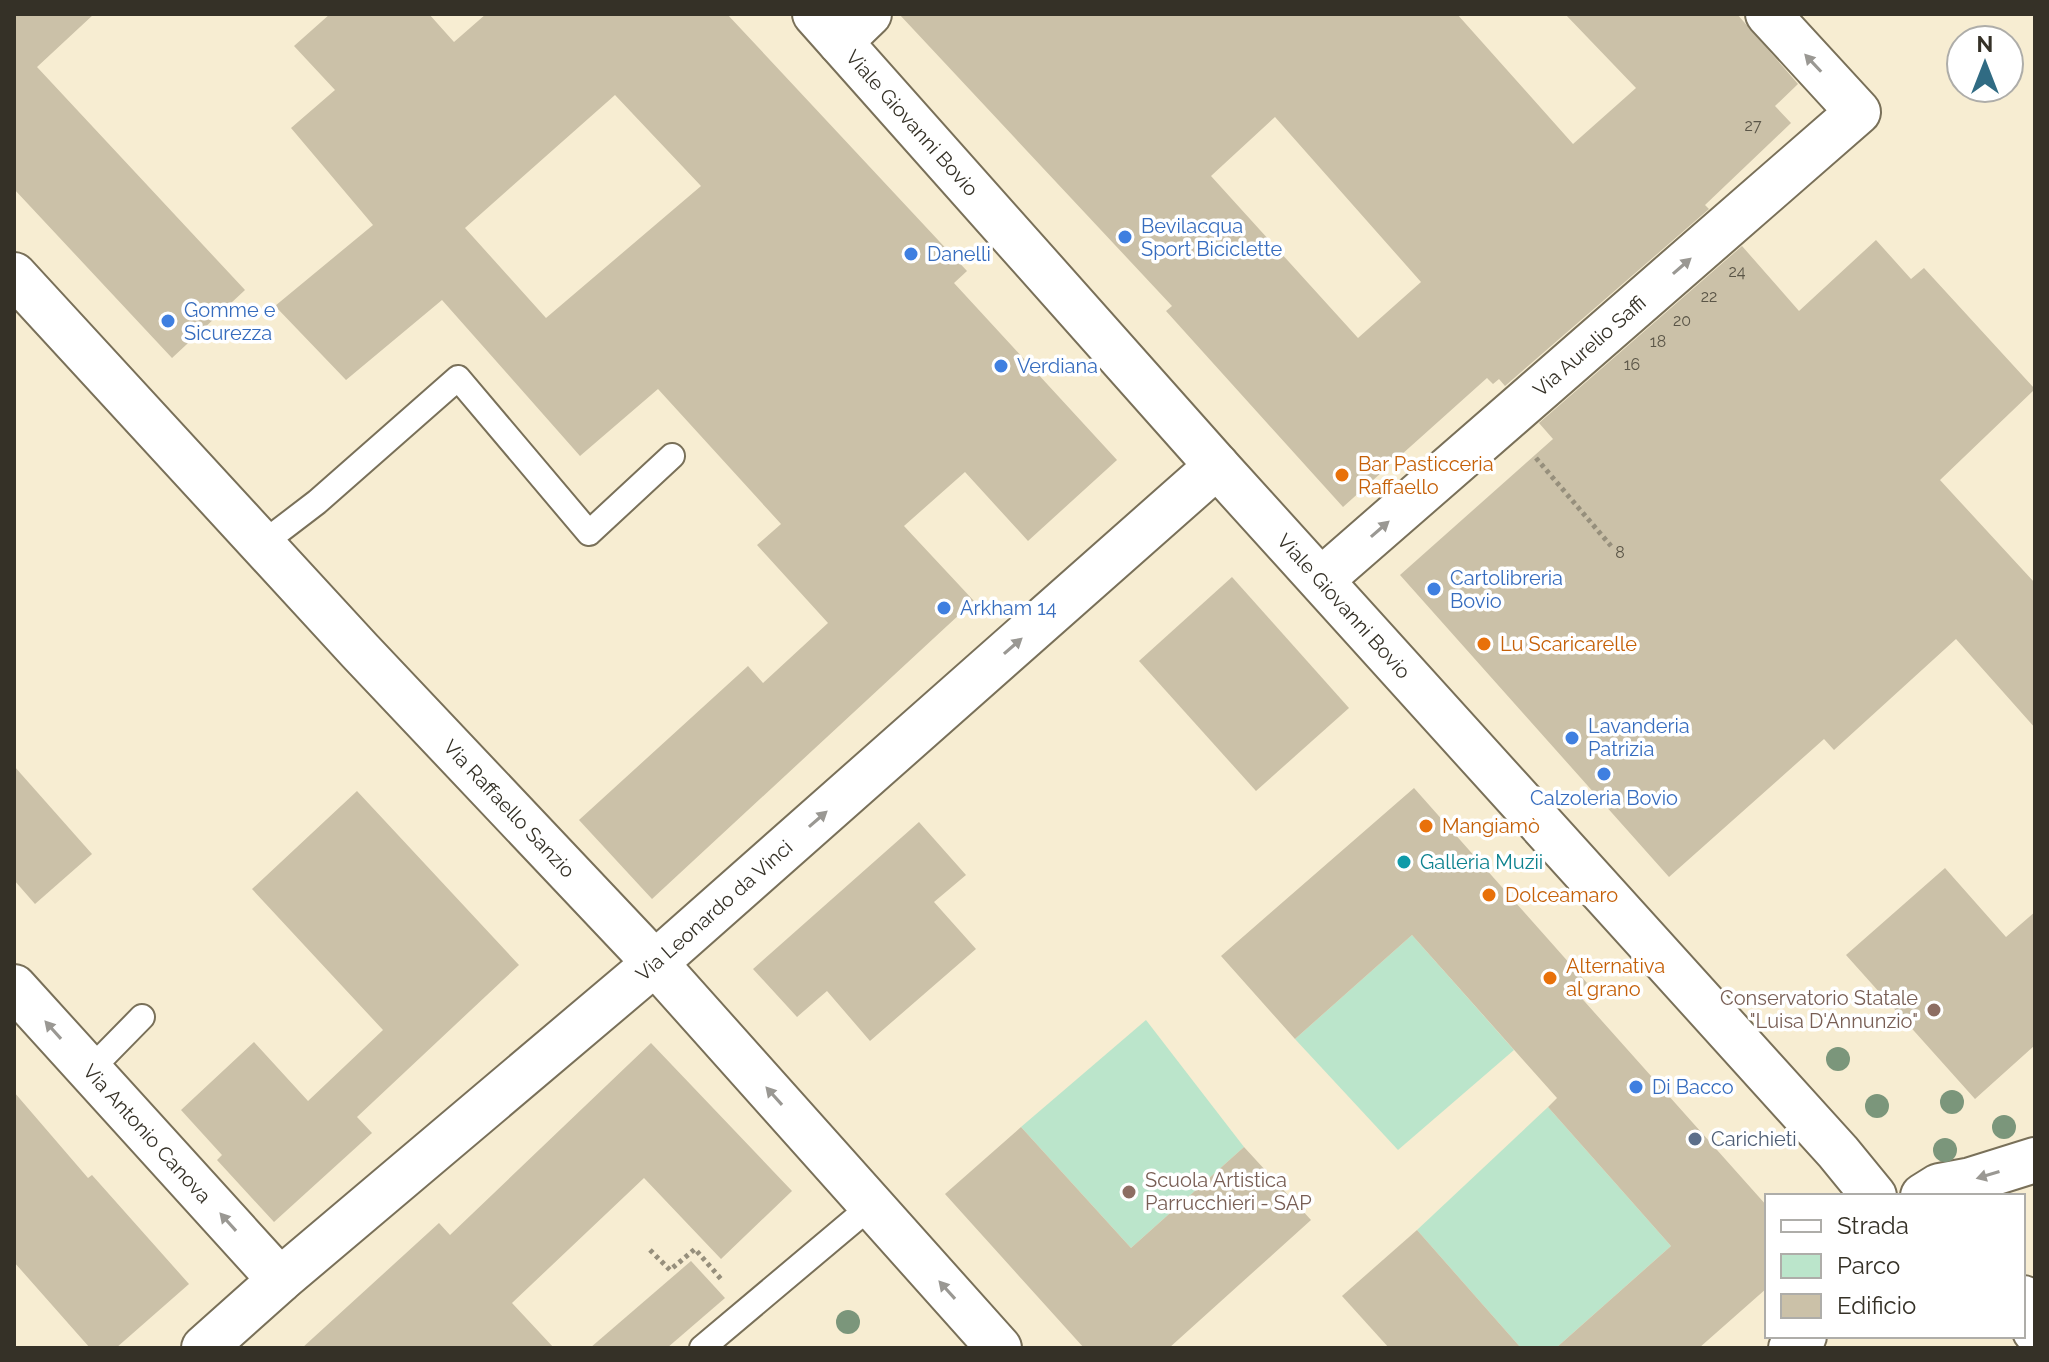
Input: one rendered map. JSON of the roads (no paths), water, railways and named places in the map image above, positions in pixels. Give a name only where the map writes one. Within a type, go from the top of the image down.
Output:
[{"type":"street","name":"Via Aurelio Saffi","points":[[1321,580],[1858,112],[1768,14]]},
{"type":"street","name":"Viale Giovanni Bovio","points":[[841,23],[1217,466],[1838,1152],[1872,1194]]},
{"type":"street","name":"Via Raffaello Sanzio","points":[[14,275],[655,963],[999,1348]]},
{"type":"street","name":"Via Leonardo da Vinci","points":[[204,1348],[655,963],[1217,466]]},
{"type":"street","name":"Via Antonio Canova","points":[[14,987],[280,1280]]},
{"type":"street","points":[[1838,1152],[1931,1191],[2035,1162]]},
{"type":"street","points":[[2023,1194],[2035,1162]]},
{"type":"street","points":[[2025,1304],[2035,1331]]},
{"type":"lane","points":[[262,544],[317,502],[458,378],[589,533],[672,456]]},
{"type":"lane","points":[[90,1070],[142,1017]]},
{"type":"lane","points":[[702,1348],[872,1205]]},
{"type":"place","name":"Bevilacqua Sport Biciclette","points":[[1125,237]]},
{"type":"place","name":"Danelli","points":[[911,254]]},
{"type":"place","name":"Gomme e Sicurezza","points":[[168,321]]},
{"type":"place","name":"Verdiana","points":[[1001,366]]},
{"type":"place","name":"Bar Pasticceria Raffaello","points":[[1342,475]]},
{"type":"place","name":"Cartolibreria Bovio","points":[[1434,589]]},
{"type":"place","name":"Arkham 14","points":[[944,608]]},
{"type":"place","name":"Lu Scaricarelle","points":[[1484,644]]},
{"type":"place","name":"Lavanderia Patrizia","points":[[1572,738]]},
{"type":"place","name":"Calzoleria Bovio","points":[[1604,774]]},
{"type":"place","name":"Mangiamò","points":[[1426,826]]},
{"type":"place","name":"Galleria Muzii","points":[[1404,862]]},
{"type":"place","name":"Dolceamaro","points":[[1489,895]]},
{"type":"place","name":"Alternativa al grano","points":[[1550,978]]},
{"type":"place","name":"Conservatorio Statale \"Luisa D'Annunzio\"","points":[[1934,1010]]},
{"type":"place","name":"Di Bacco","points":[[1636,1087]]},
{"type":"place","name":"Carichieti","points":[[1695,1139]]},
{"type":"place","name":"Scuola Artistica Parrucchieri - SAP","points":[[1129,1192]]}]
